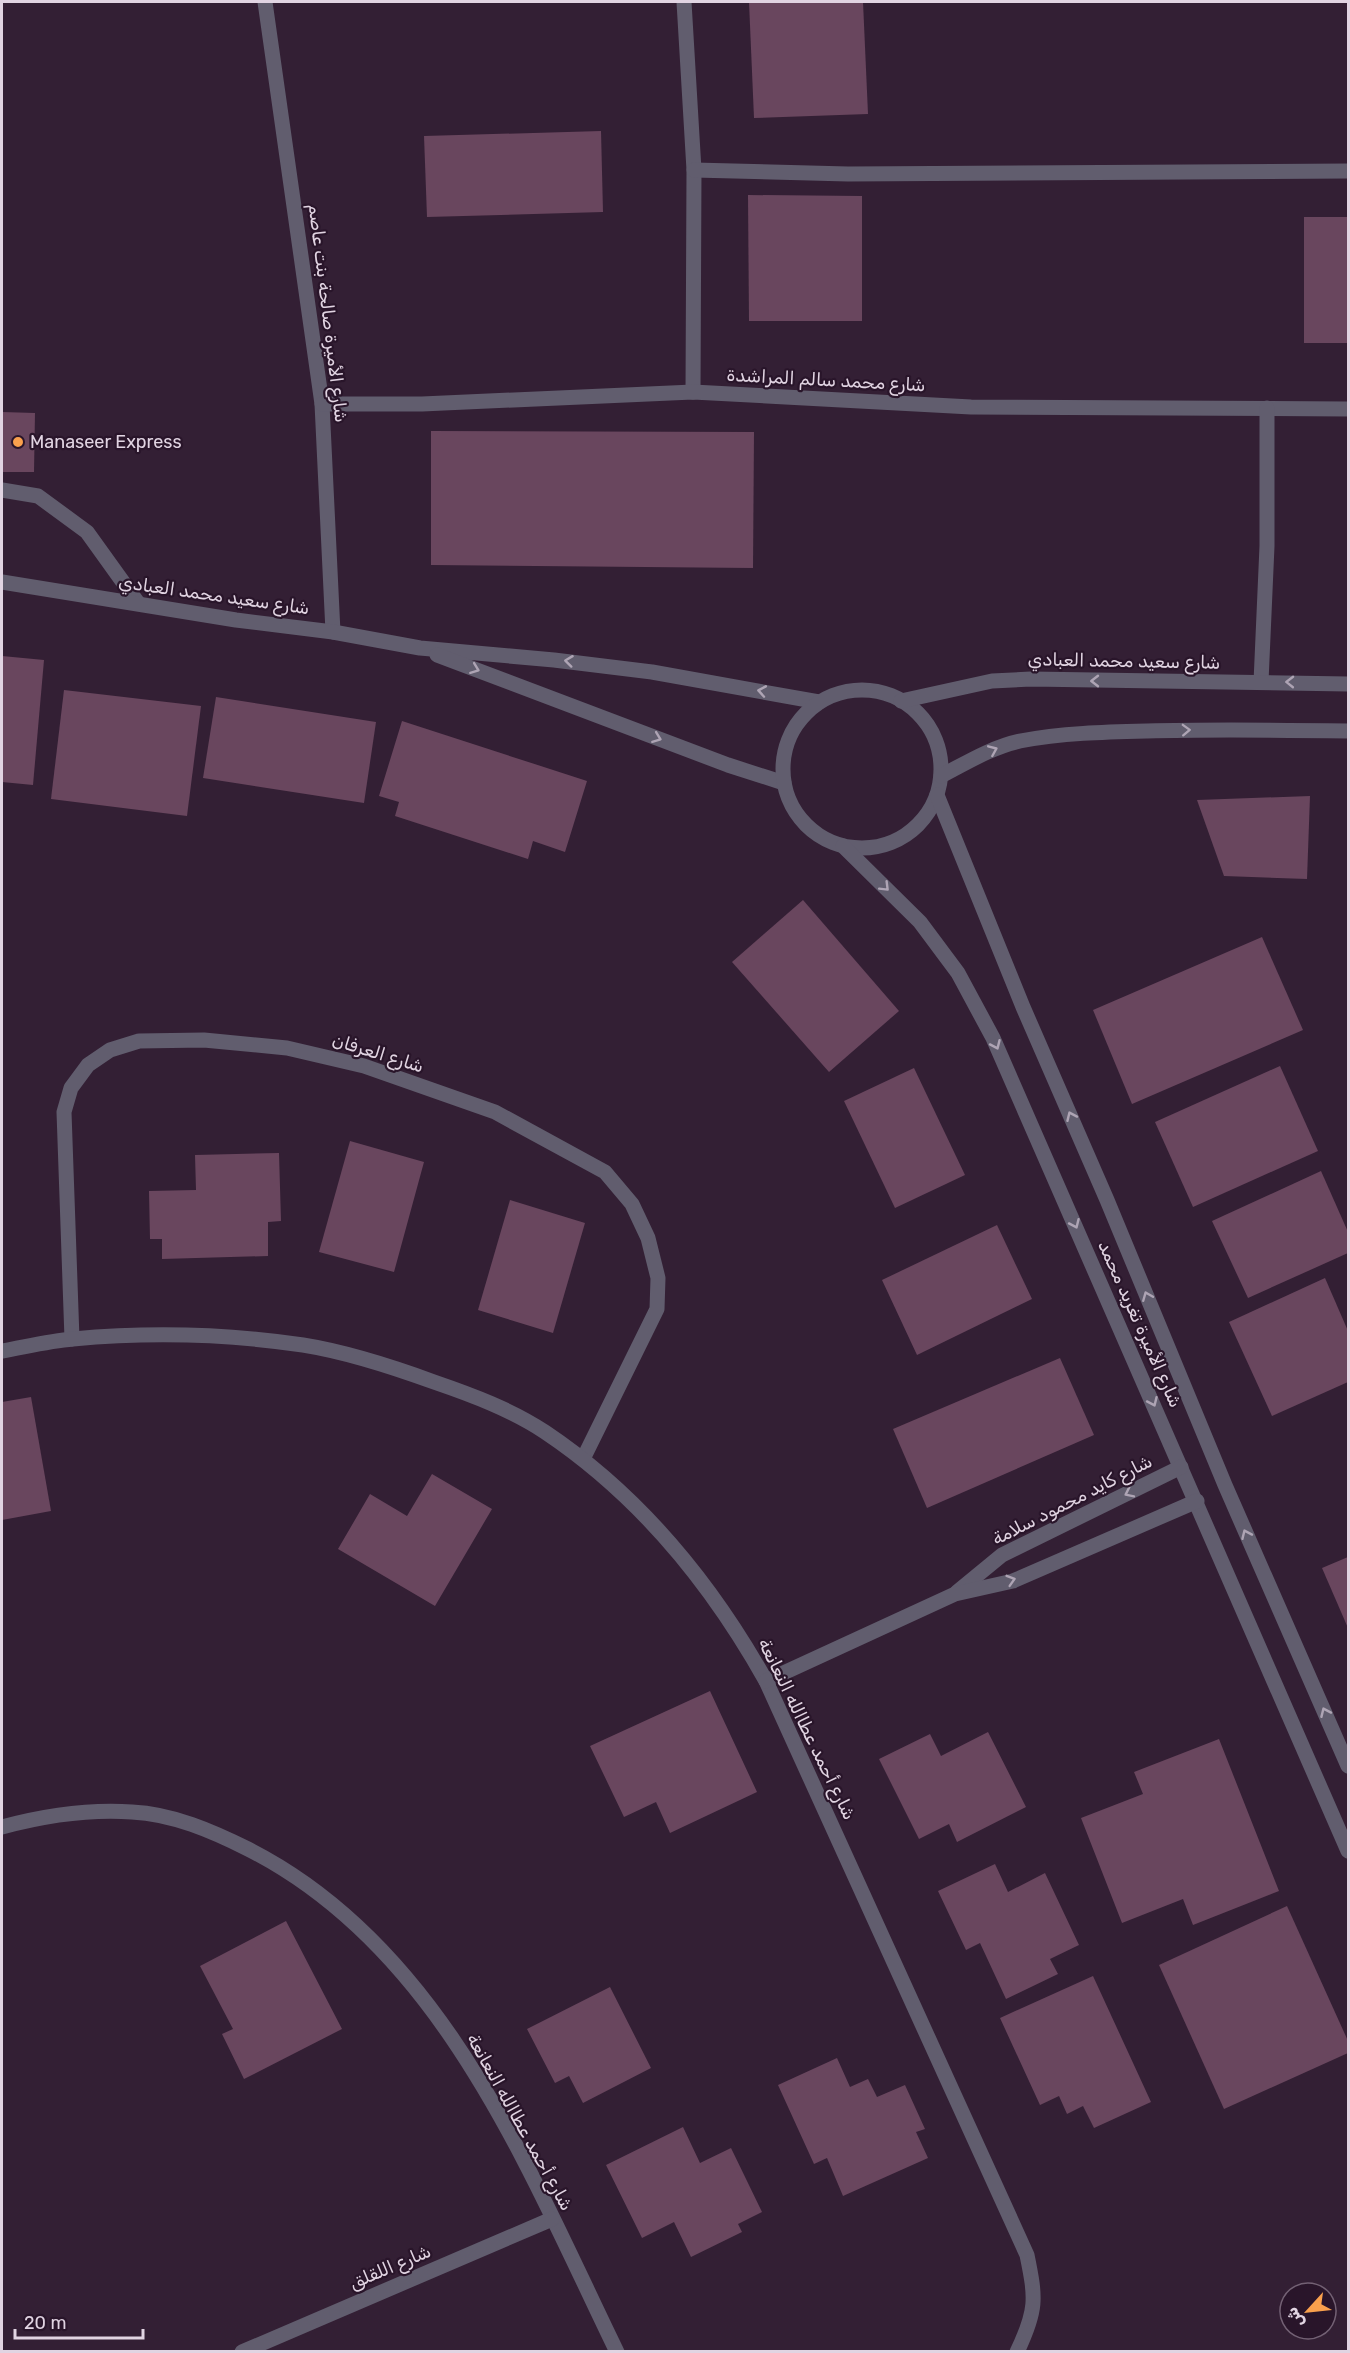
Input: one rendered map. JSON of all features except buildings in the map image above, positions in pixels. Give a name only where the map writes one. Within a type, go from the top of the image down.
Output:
[{"type":"street","name":"شارع الأميرة صالحة بنت عاصم","points":[[265,2],[322,404],[333,632]]},
{"type":"street","points":[[684,2],[694,170],[693,392]]},
{"type":"street","points":[[694,170],[848,174],[1348,171]]},
{"type":"street","name":"شارع محمد سالم المراشدة","points":[[322,404],[422,404],[693,392],[971,407],[1348,409]]},
{"type":"street","points":[[1261,682],[1267,546],[1267,408]]},
{"type":"street","points":[[2,490],[38,496],[87,532],[138,603]]},
{"type":"street","name":"شارع سعيد محمد العبادي","points":[[2,582],[236,620],[333,632],[420,648],[554,660],[652,672],[819,702]]},
{"type":"street","name":"شارع سعيد محمد العبادي","points":[[420,648],[728,765],[784,783]]},
{"type":"street","name":"شارع سعيد محمد العبادي","points":[[902,701],[992,681],[1030,679],[1348,684]]},
{"type":"street","points":[[860,690],[881,692],[902,701],[919,714],[932,733],[940,754],[941,776],[937,795],[926,816],[910,832],[899,838],[867,848],[843,846],[822,837],[805,823],[791,805],[784,783],[784,760],[790,737],[802,717],[819,702],[839,693],[860,690]]},
{"type":"street","points":[[941,776],[970,760],[1004,746],[1041,738],[1090,733],[1217,729],[1348,730]]},
{"type":"street","name":"شارع الأميرة تغريد محمد","points":[[937,795],[1023,1007],[1107,1200],[1225,1485],[1348,1766]]},
{"type":"street","name":"شارع الأميرة تغريد محمد","points":[[843,846],[920,922],[958,974],[993,1038],[1348,1851]]},
{"type":"street","name":"شارع العرفان","points":[[72,1339],[64,1112],[71,1088],[88,1065],[110,1050],[139,1041],[204,1040],[287,1048],[364,1065],[495,1112],[605,1172],[632,1204],[648,1238],[658,1278],[657,1309],[582,1459]]},
{"type":"street","name":"شارع أحمد عطاالله النعانعة","points":[[2,1351],[72,1339],[152,1335],[230,1338],[305,1345],[394,1368],[479,1398],[543,1431],[582,1459],[656,1527],[702,1582],[739,1634],[766,1681],[1027,2255],[1035,2292],[1031,2323],[1017,2352]]},
{"type":"street","name":"شارع كايد محمود سلامة","points":[[955,1594],[1002,1555],[1181,1467]]},
{"type":"street","name":"شارع كايد محمود سلامة","points":[[766,1681],[955,1594],[1013,1581],[1197,1501]]},
{"type":"street","name":"شارع أحمد عطاالله النعانعة","points":[[2,1827],[39,1818],[84,1812],[133,1812],[171,1819],[221,1835],[267,1858],[310,1886],[354,1920],[399,1967],[440,2020],[509,2134],[617,2352]]},
{"type":"street","name":"شارع اللقلق","points":[[242,2352],[552,2219]]},
{"type":"place","name":"Manaseer Express","points":[[18,442]]}]
